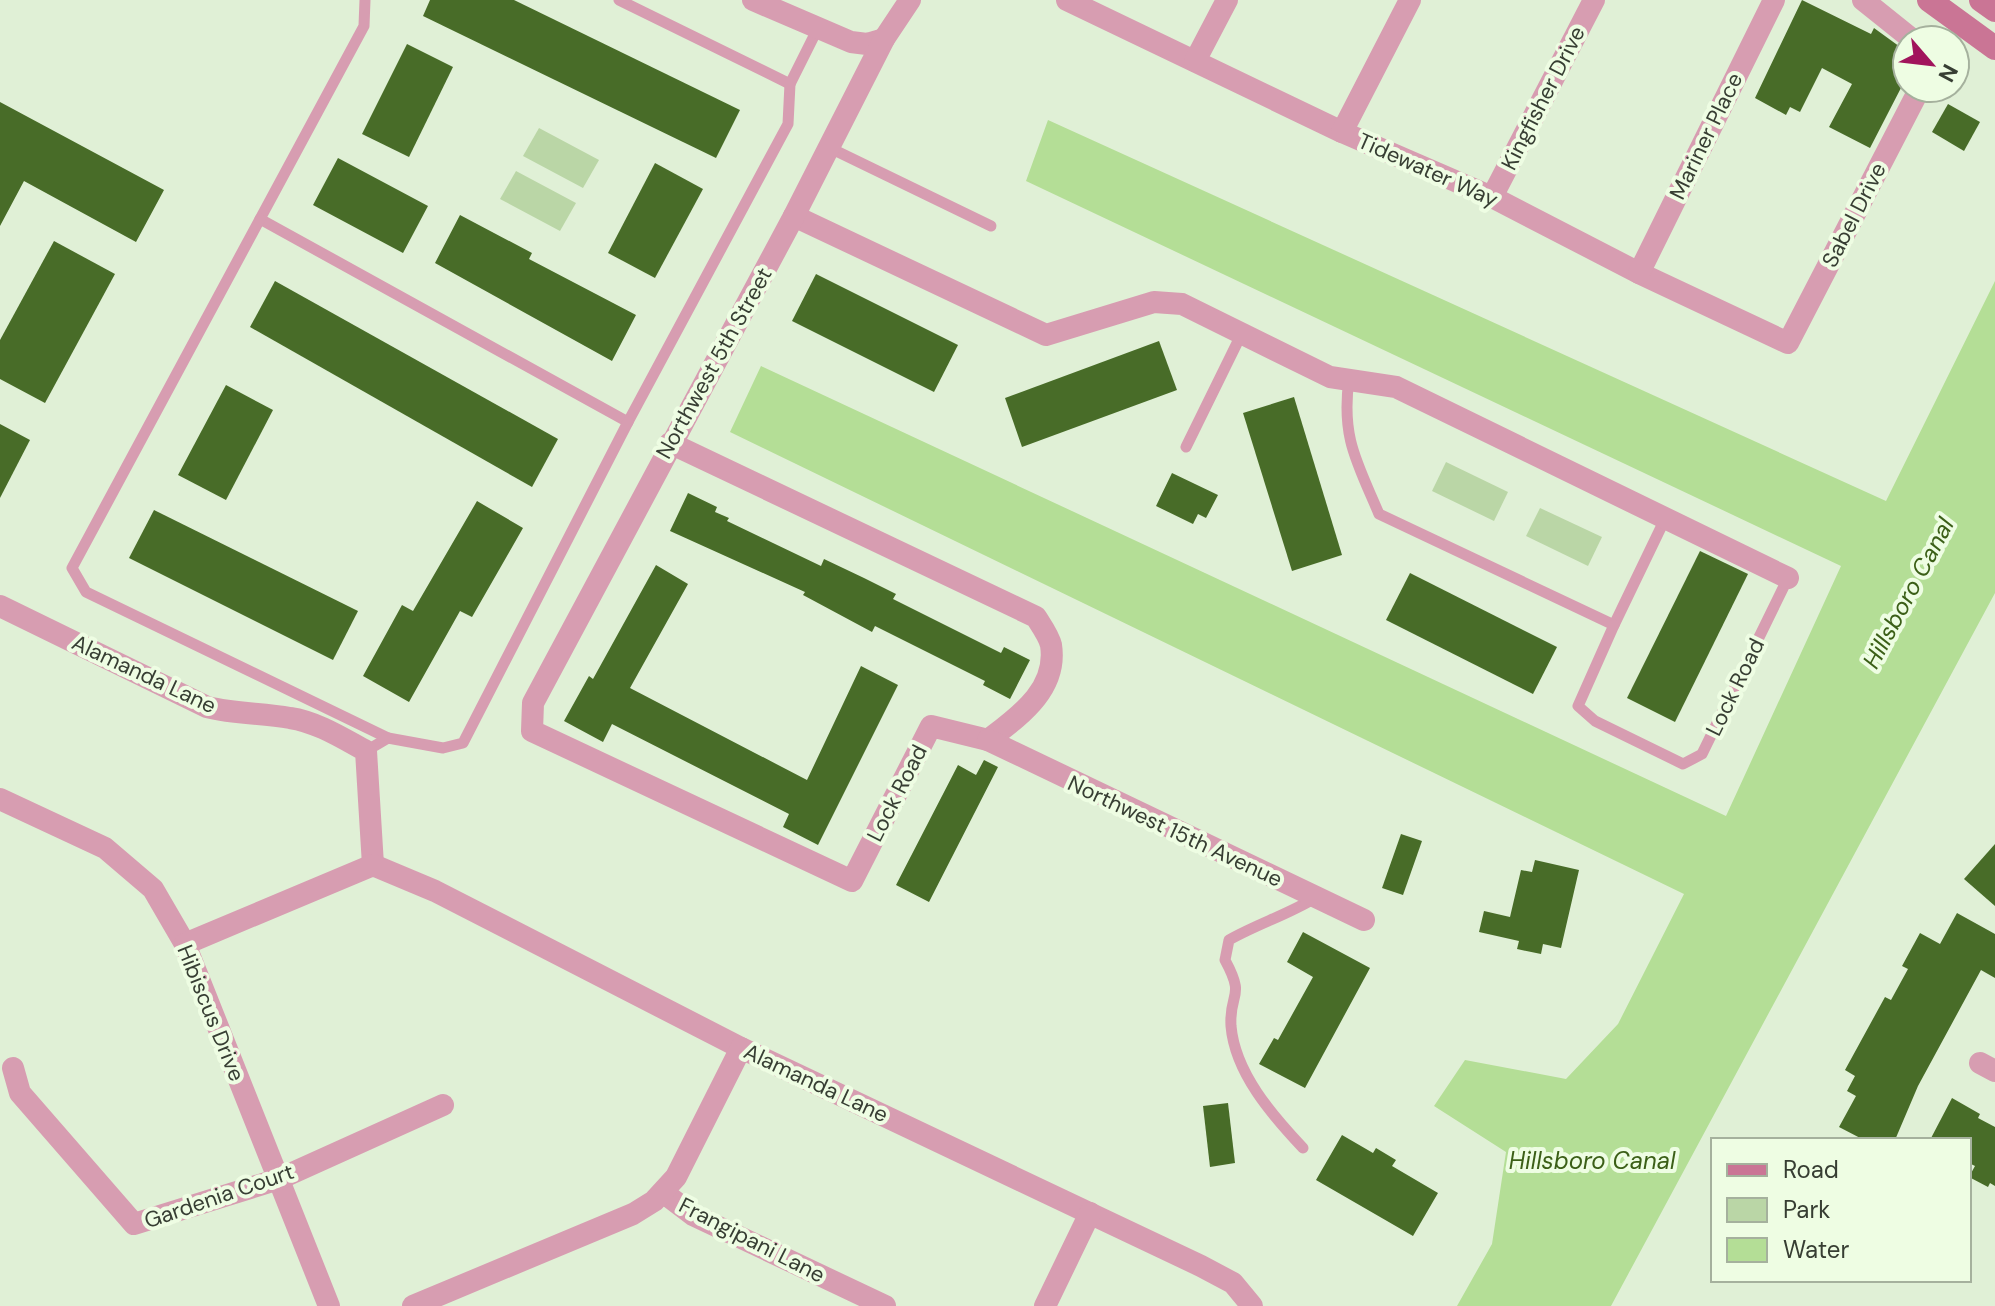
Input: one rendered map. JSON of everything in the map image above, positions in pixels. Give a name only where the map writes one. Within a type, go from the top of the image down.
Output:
[{"type":"street","points":[[753,0],[860,44],[884,39]]},
{"type":"street","name":"Northwest 5th Street","points":[[532,731],[533,703],[830,148],[884,39],[910,0]]},
{"type":"street","name":"Tidewater Way","points":[[1067,0],[1342,132],[1492,197],[1639,273],[1788,343]]},
{"type":"street","points":[[1195,61],[1227,0]]},
{"type":"street","points":[[1342,132],[1410,0]]},
{"type":"street","name":"Kingfisher Drive","points":[[1492,197],[1594,0]]},
{"type":"street","name":"Mariner Place","points":[[1639,273],[1774,0]]},
{"type":"street","points":[[1863,0],[1893,24]]},
{"type":"street","points":[[1929,0],[1995,48]]},
{"type":"street","points":[[1981,0],[1995,10]]},
{"type":"street","name":"Sabel Drive","points":[[1788,343],[1912,104]]},
{"type":"street","name":"Lock Road","points":[[794,216],[1046,335],[1154,302],[1182,304],[1330,377],[1396,387],[1788,578]]},
{"type":"street","points":[[670,443],[1036,617],[1051,644],[1049,671],[1031,707],[988,740]]},
{"type":"street","name":"Alamanda Lane","points":[[0,606],[207,707],[237,714],[291,718],[327,730],[366,751]]},
{"type":"street","name":"Lock Road","points":[[532,731],[852,881],[931,726],[988,740]]},
{"type":"street","name":"Northwest 15th Avenue","points":[[988,740],[1364,920]]},
{"type":"street","points":[[185,944],[373,865],[366,751]]},
{"type":"street","name":"Hibiscus Drive","points":[[0,799],[105,848],[153,889],[185,944],[329,1306]]},
{"type":"street","name":"Alamanda Lane","points":[[373,865],[435,891],[741,1048],[1233,1283],[1252,1306]]},
{"type":"street","points":[[413,1306],[633,1214],[664,1193],[676,1177],[741,1048]]},
{"type":"street","name":"Gardenia Court","points":[[13,1068],[20,1093],[134,1224],[279,1179],[443,1105]]},
{"type":"street","name":"Frangipani Lane","points":[[664,1193],[693,1215],[885,1306]]},
{"type":"street","points":[[1045,1306],[1090,1213]]},
{"type":"lane","points":[[365,0],[364,26],[72,568],[86,592],[388,738],[443,748],[463,743],[628,422],[788,124],[790,84],[818,28]]},
{"type":"lane","points":[[619,0],[790,84]]},
{"type":"lane","points":[[830,148],[991,226]]},
{"type":"lane","points":[[260,219],[628,422]]},
{"type":"lane","points":[[1186,447],[1242,333]]},
{"type":"lane","points":[[1349,379],[1344,413],[1348,440],[1379,514],[1614,625]]},
{"type":"lane","name":"Lock Road","points":[[1665,519],[1578,706],[1595,721],[1683,764],[1702,754],[1788,578]]},
{"type":"lane","points":[[366,751],[388,738]]},
{"type":"lane","points":[[1303,1148],[1276,1119],[1240,1063],[1231,1024],[1238,985],[1225,960],[1229,940],[1250,928],[1285,917],[1315,897]]},
{"type":"green space","points":[[539,128],[599,160],[583,188],[523,156]]},
{"type":"green space","points":[[516,171],[576,203],[560,231],[500,199]]},
{"type":"green space","points":[[1446,462],[1508,492],[1494,521],[1432,491]]},
{"type":"green space","points":[[1540,508],[1602,537],[1588,566],[1526,536]]},
{"type":"water","name":"Hillsboro Canal","points":[[1048,120],[1886,501],[1995,281],[1995,593],[1611,1306],[1457,1306],[1492,1244],[1506,1152],[1434,1106],[1465,1060],[1566,1079],[1618,1024],[1684,894],[730,432],[761,366],[1726,816],[1841,566],[1026,181]]},
{"type":"building","points":[[430,0],[514,0],[740,110],[716,158],[423,16]]},
{"type":"building","points":[[1802,0],[1871,34],[1874,28],[1891,40],[1893,104],[1870,148],[1829,127],[1852,84],[1822,68],[1800,112],[1790,107],[1786,115],[1755,98]]},
{"type":"building","points":[[407,44],[453,67],[409,157],[362,134]]},
{"type":"building","points":[[0,102],[164,190],[136,242],[24,181],[0,226]]},
{"type":"building","points":[[1948,104],[1980,122],[1964,151],[1932,132]]},
{"type":"building","points":[[338,158],[428,206],[403,253],[313,205]]},
{"type":"building","points":[[655,163],[703,189],[655,278],[608,253]]},
{"type":"building","points":[[460,215],[532,253],[529,259],[636,315],[612,361],[435,263]]},
{"type":"building","points":[[54,241],[115,274],[45,403],[0,379],[0,340]]},
{"type":"building","points":[[816,274],[958,345],[934,392],[792,321]]},
{"type":"building","points":[[275,281],[558,439],[532,487],[250,327]]},
{"type":"building","points":[[1159,341],[1177,390],[1022,447],[1005,398]]},
{"type":"building","points":[[226,385],[273,410],[226,500],[178,475]]},
{"type":"building","points":[[1294,397],[1342,555],[1292,571],[1243,413]]},
{"type":"building","points":[[0,424],[30,440],[0,498]]},
{"type":"building","points":[[1172,473],[1218,495],[1206,518],[1198,514],[1193,524],[1156,506]]},
{"type":"building","points":[[688,493],[717,507],[715,512],[729,518],[727,521],[821,566],[824,559],[896,594],[893,599],[1001,653],[1004,647],[1030,660],[1010,699],[983,685],[985,681],[875,626],[872,632],[803,595],[805,592],[670,531]]},
{"type":"building","points":[[477,501],[523,528],[472,617],[460,611],[409,702],[363,676],[402,605],[413,611]]},
{"type":"building","points":[[154,510],[358,611],[333,660],[129,558]]},
{"type":"building","points":[[1700,551],[1748,574],[1675,722],[1627,698]]},
{"type":"building","points":[[656,565],[688,584],[630,688],[807,780],[861,666],[898,685],[818,845],[783,827],[789,814],[612,724],[603,742],[564,721],[589,676],[593,679]]},
{"type":"building","points":[[1410,573],[1557,647],[1533,694],[1386,620]]},
{"type":"building","points":[[984,760],[998,767],[929,902],[896,885],[958,765],[976,775]]},
{"type":"building","points":[[1401,834],[1422,841],[1403,895],[1382,888]]},
{"type":"building","points":[[1995,844],[1995,906],[1964,879]]},
{"type":"building","points":[[1535,860],[1579,870],[1561,948],[1543,944],[1541,954],[1517,949],[1519,941],[1479,932],[1484,911],[1510,917],[1521,870],[1532,872]]},
{"type":"building","points":[[1957,913],[1995,934],[1995,978],[1981,970],[1918,1086],[1896,1138],[1860,1138],[1839,1127],[1856,1096],[1847,1091],[1855,1076],[1845,1070],[1885,997],[1891,1000],[1908,969],[1902,966],[1920,933],[1940,944]]},
{"type":"building","points":[[1303,932],[1370,968],[1305,1088],[1259,1064],[1274,1038],[1278,1040],[1313,977],[1287,962]]},
{"type":"building","points":[[1952,1098],[1980,1114],[1978,1118],[1995,1127],[1995,1186],[1990,1183],[1988,1187],[1971,1178],[1975,1166],[1971,1164],[1971,1138],[1931,1138]]},
{"type":"building","points":[[1228,1103],[1235,1163],[1210,1167],[1203,1106]]},
{"type":"building","points":[[1342,1135],[1373,1153],[1376,1148],[1396,1160],[1392,1166],[1438,1193],[1413,1236],[1316,1180]]}]
